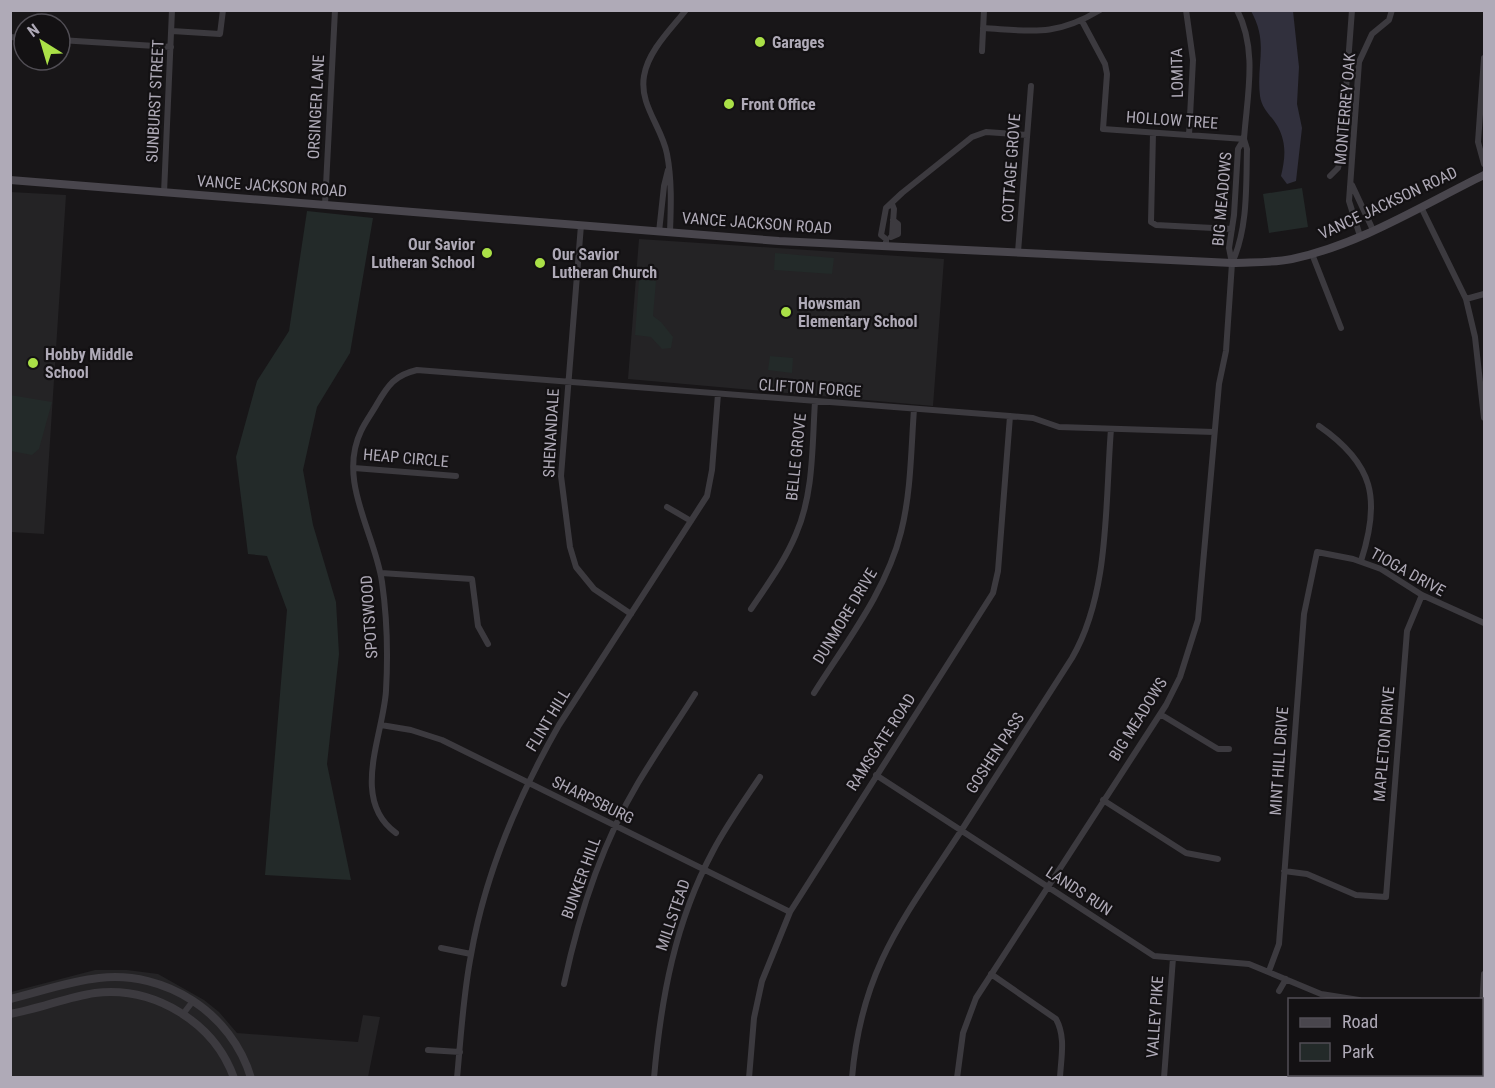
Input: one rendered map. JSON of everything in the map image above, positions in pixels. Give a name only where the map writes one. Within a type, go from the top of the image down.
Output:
[{"type":"main road","name":"VANCE JACKSON ROAD","points":[[10,180],[779,241],[888,240],[1018,252],[1232,263],[1276,261],[1312,254],[1360,236],[1485,175]]},
{"type":"street","name":"SUNBURST STREET","points":[[164,192],[172,10]]},
{"type":"street","points":[[172,31],[220,34],[223,10]]},
{"type":"street","name":"ORSINGER LANE","points":[[325,205],[335,10]]},
{"type":"street","points":[[670,232],[672,179],[668,170],[665,144],[646,100],[644,76],[648,62],[658,45],[686,10]]},
{"type":"street","points":[[981,51],[984,10]]},
{"type":"street","points":[[983,28],[1052,31],[1082,21],[1100,10]]},
{"type":"street","name":"LOMITA","points":[[1186,10],[1193,60],[1189,135]]},
{"type":"street","name":"BIG MEADOWS","points":[[1232,263],[1239,248],[1244,216],[1247,149],[1244,139],[1249,44],[1237,10]]},
{"type":"street","points":[[1330,176],[1338,168],[1341,156],[1352,10]]},
{"type":"street","name":"MONTERREY OAK","points":[[1360,236],[1349,208],[1360,56],[1371,33],[1389,20],[1392,10]]},
{"type":"street","name":"HOLLOW TREE","points":[[1082,21],[1105,64],[1107,74],[1103,129],[1244,139]]},
{"type":"street","points":[[72,41],[171,47]]},
{"type":"street","points":[[1485,58],[1478,142],[1485,164]]},
{"type":"street","name":"COTTAGE GROVE","points":[[1018,252],[1030,86]]},
{"type":"street","points":[[892,204],[893,220],[898,224],[898,234],[888,240],[881,235],[886,208],[972,137],[986,132],[1027,135]]},
{"type":"street","points":[[1154,133],[1151,222],[1156,225],[1232,229]]},
{"type":"street","name":"BIG MEADOWS","points":[[957,1077],[963,1032],[976,998],[1160,714],[1180,677],[1191,648],[1198,620],[1214,432],[1220,375],[1226,351],[1232,263],[1229,248],[1238,149],[1244,139]]},
{"type":"street","points":[[659,232],[668,170]]},
{"type":"street","name":"MONTERREY OAK","points":[[1352,185],[1373,230]]},
{"type":"street","points":[[1349,208],[1360,203]]},
{"type":"street","points":[[1421,207],[1466,299],[1475,337],[1484,415]]},
{"type":"street","name":"SHENANDALE","points":[[581,225],[561,476],[572,554],[576,567],[588,584],[631,614]]},
{"type":"street","points":[[1312,254],[1341,328]]},
{"type":"street","points":[[1466,299],[1485,294]]},
{"type":"street","name":"CLIFTON FORGE","points":[[403,373],[417,370],[1010,416],[1034,418],[1059,426],[1214,432]]},
{"type":"street","name":"SPOTSWOOD","points":[[396,833],[384,821],[372,790],[372,768],[386,690],[386,650],[381,573],[357,495],[354,468],[361,431],[387,387],[403,373]]},
{"type":"street","name":"FLINT HILL","points":[[458,1077],[471,954],[493,867],[528,783],[559,725],[707,496],[718,394]]},
{"type":"street","name":"BELLE GROVE","points":[[751,609],[789,549],[803,516],[809,481],[815,402]]},
{"type":"street","name":"DUNMORE DRIVE","points":[[814,693],[867,610],[892,560],[907,506],[914,409]]},
{"type":"street","name":"RAMSGATE ROAD","points":[[749,1077],[754,1018],[762,981],[790,912],[993,593],[998,571],[1010,416]]},
{"type":"street","points":[[1319,426],[1349,449],[1366,475],[1372,514],[1361,561]]},
{"type":"street","name":"GOSHEN PASS","points":[[852,1077],[858,1028],[874,972],[898,927],[1072,658],[1089,626],[1098,590],[1111,429]]},
{"type":"street","name":"HEAP CIRCLE","points":[[354,468],[456,476]]},
{"type":"street","points":[[667,507],[691,521]]},
{"type":"street","name":"TIOGA DRIVE","points":[[1317,552],[1361,561],[1392,575],[1422,595],[1485,623]]},
{"type":"street","name":"MINT HILL DRIVE","points":[[1269,971],[1279,944],[1304,614],[1317,552]]},
{"type":"street","points":[[381,573],[472,579],[478,626],[488,644]]},
{"type":"street","name":"MAPLETON DRIVE","points":[[1284,871],[1306,874],[1356,895],[1386,897],[1407,631],[1422,595]]},
{"type":"street","name":"BUNKER HILL","points":[[564,984],[573,941],[591,883],[615,826],[638,783],[695,694]]},
{"type":"street","points":[[1160,714],[1211,746],[1229,749]]},
{"type":"street","name":"SHARPSBURG","points":[[381,725],[411,730],[442,740],[790,912]]},
{"type":"street","name":"LANDS RUN","points":[[876,776],[1147,952],[1173,958],[1237,962],[1269,971],[1321,994],[1351,998]]},
{"type":"street","name":"MILLSTEAD","points":[[654,1077],[664,988],[685,912],[704,869],[760,777]]},
{"type":"street","points":[[1103,800],[1186,854],[1218,858]]},
{"type":"street","points":[[441,948],[471,954]]},
{"type":"street","name":"VALLEY PIKE","points":[[1164,1077],[1173,958]]},
{"type":"street","points":[[991,974],[1056,1019],[1061,1028],[1062,1042],[1060,1077]]},
{"type":"street","points":[[1483,1008],[1485,974]]},
{"type":"street","points":[[10,999],[86,980],[115,977],[155,983],[194,1001],[218,1020],[245,1061],[250,1077]]},
{"type":"street","points":[[1279,991],[1286,980]]},
{"type":"street","points":[[10,1014],[84,995],[112,992],[154,1000],[183,1014],[212,1039],[228,1062],[234,1077]]},
{"type":"street","points":[[183,1014],[194,1001]]},
{"type":"street","points":[[428,1050],[460,1052]]},
{"type":"shaded area","name":"Hobby Middle School","points":[[10,192],[66,195],[44,534],[11,532]]},
{"type":"shaded area","name":"Howsman Elementary School","points":[[639,239],[944,259],[933,406],[628,379]]},
{"type":"shaded area","points":[[95,970],[127,970],[158,974],[204,1000],[219,1012],[237,1033],[358,1042],[363,1015],[380,1017],[368,1077],[11,1078],[11,992]]},
{"type":"green space","points":[[1302,188],[1308,227],[1269,233],[1263,194]]},
{"type":"green space","points":[[307,211],[373,218],[350,353],[317,407],[303,470],[313,525],[336,602],[339,654],[327,764],[351,880],[265,875],[287,610],[267,556],[248,554],[236,457],[257,381],[289,331]]},
{"type":"green space","points":[[775,253],[834,258],[832,274],[774,270]]},
{"type":"green space","points":[[639,279],[656,281],[653,316],[673,337],[671,348],[662,349],[651,337],[635,335]]},
{"type":"green space","points":[[770,356],[793,358],[792,373],[768,370]]},
{"type":"green space","points":[[10,395],[52,402],[39,449],[32,455],[11,451]]},
{"type":"water","points":[[1251,11],[1293,11],[1299,67],[1297,104],[1302,128],[1296,181],[1287,184],[1281,176],[1284,158],[1283,139],[1260,96],[1261,43]]},
{"type":"place","name":"Garages","points":[[760,42]]},
{"type":"place","name":"Front Office","points":[[729,104]]},
{"type":"place","name":"Our Savior Lutheran School","points":[[487,253]]},
{"type":"place","name":"Our Savior Lutheran Church","points":[[540,263]]},
{"type":"place","name":"Howsman Elementary School","points":[[786,312]]},
{"type":"place","name":"Hobby Middle School","points":[[33,363]]}]
